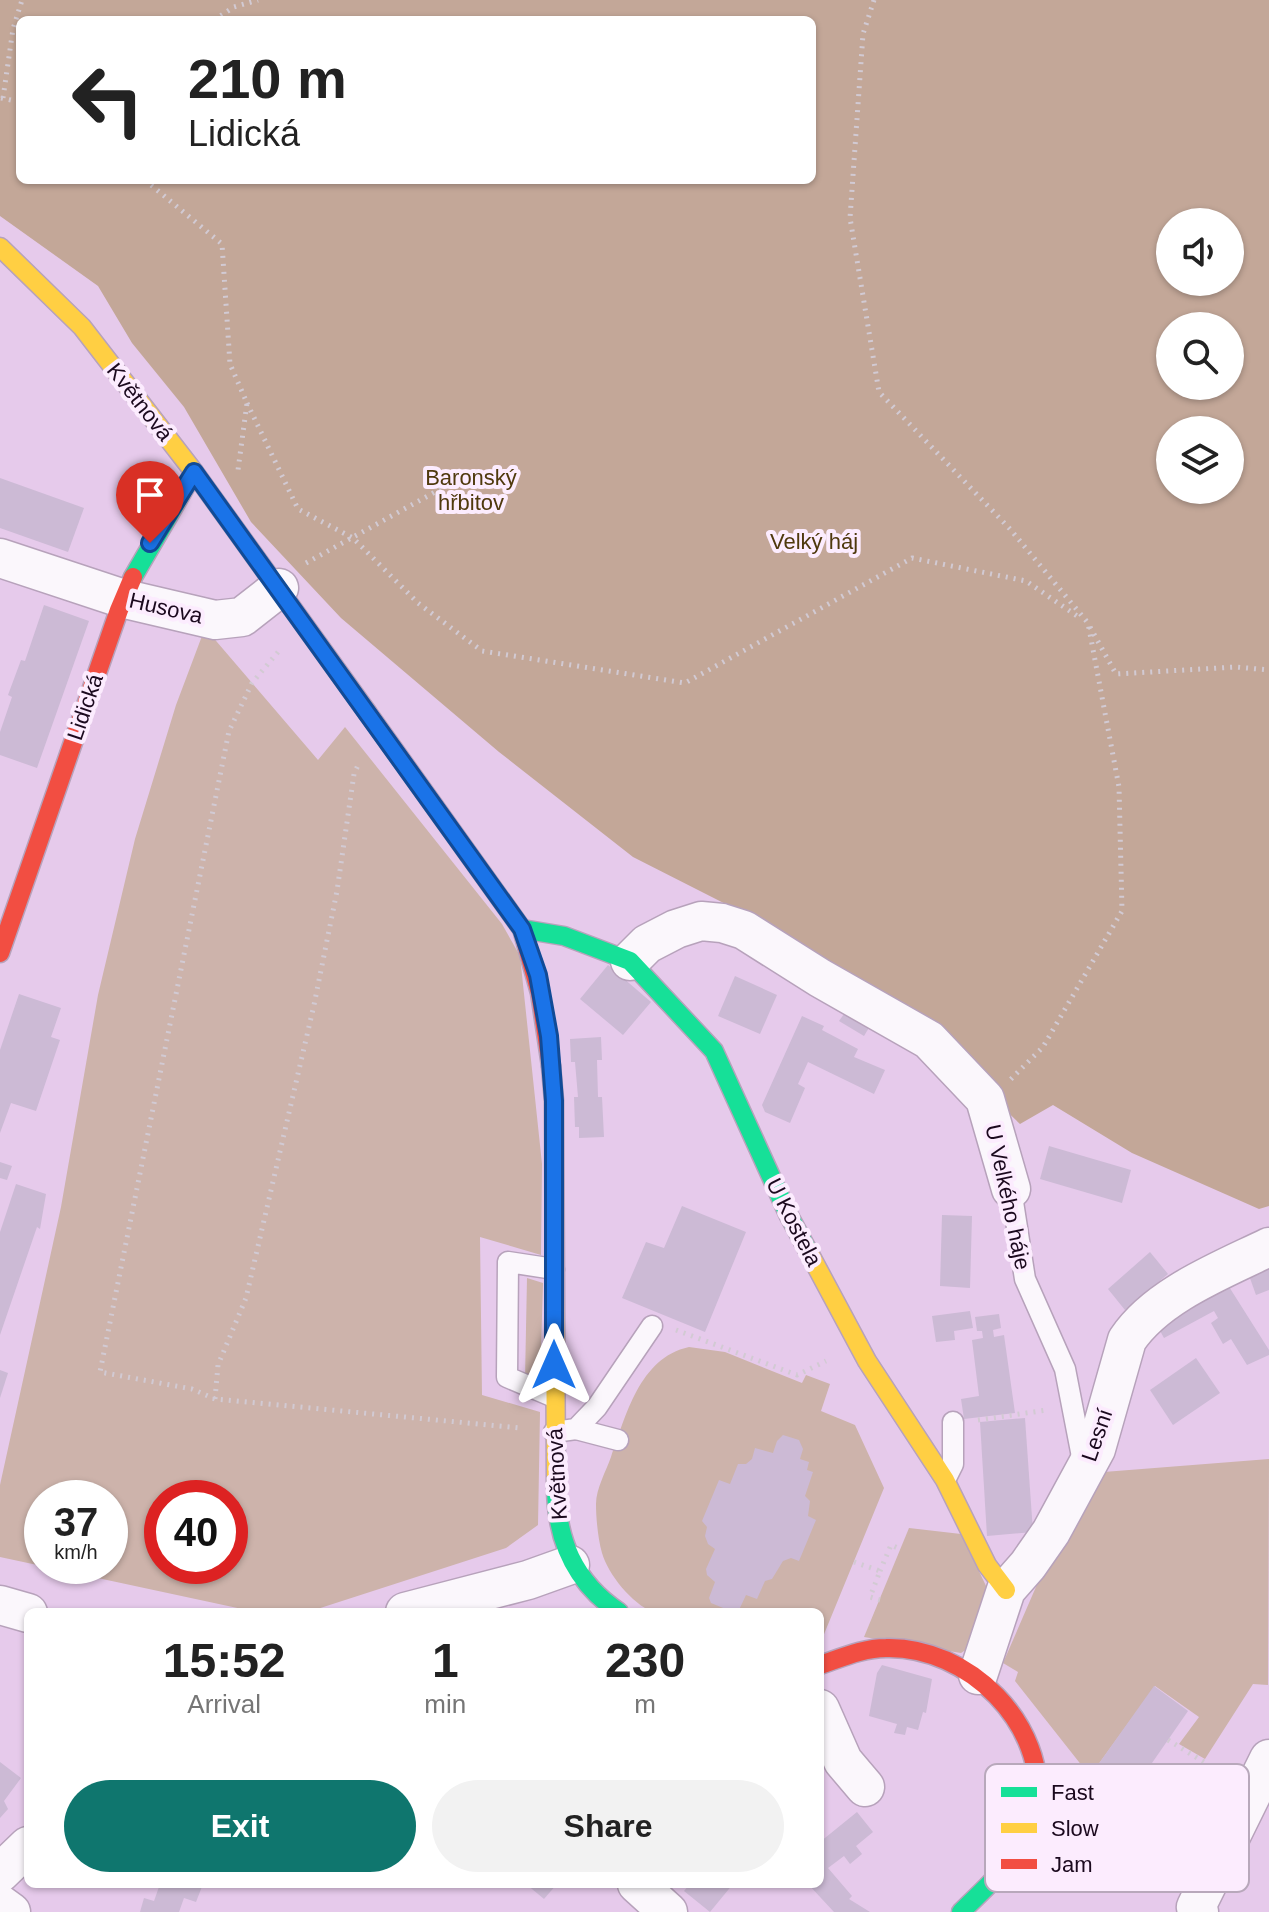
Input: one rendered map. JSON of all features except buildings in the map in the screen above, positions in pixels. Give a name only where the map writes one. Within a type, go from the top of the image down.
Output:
[{"type":"street","name":"Květnová","points":[[0,247],[82,327],[194,472],[522,929],[538,975],[549,1036],[554,1101],[556,1510],[570,1565],[594,1592],[614,1608]]},
{"type":"street","name":"Lidická","points":[[0,953],[112,632],[121,598],[135,567],[194,472]]},
{"type":"street","name":"Husova","points":[[0,558],[121,598],[215,620],[242,617],[279,588]]},
{"type":"street","name":"U Velkého háje","points":[[630,961],[647,944],[676,929],[701,921],[722,923],[744,930],[820,978],[929,1040],[985,1099],[1011,1189]]},
{"type":"street","name":"U Kostela","points":[[522,929],[564,936],[630,961],[714,1051],[788,1214],[867,1361],[945,1480],[987,1565],[1006,1590]]},
{"type":"street","name":"Lesní","points":[[978,1675],[1006,1590],[1051,1532],[1096,1449],[1127,1340],[1136,1325],[1188,1286],[1269,1247]]},
{"type":"street","points":[[420,1608],[528,1580],[570,1565]]},
{"type":"street","points":[[0,1605],[24,1612]]},
{"type":"street","points":[[824,1664],[880,1647],[949,1659],[978,1675],[1008,1707],[1030,1746],[1035,1764]]},
{"type":"street","points":[[824,1718],[843,1761],[865,1787]]},
{"type":"street","points":[[1249,1802],[1261,1776]]},
{"type":"street","points":[[0,1873],[24,1850]]},
{"type":"street","points":[[961,1912],[985,1887]]},
{"type":"street","points":[[641,1888],[668,1912]]},
{"type":"street","points":[[0,1904],[11,1912]]},
{"type":"lane","points":[[0,885],[21,893]]},
{"type":"lane","name":"U Velkého háje","points":[[1011,1189],[1025,1279],[1065,1369],[1085,1471]]},
{"type":"lane","points":[[554,1269],[508,1262],[507,1377],[554,1397]]},
{"type":"lane","points":[[576,1429],[597,1407],[652,1326]]},
{"type":"lane","points":[[945,1480],[953,1464],[953,1422]]},
{"type":"lane","points":[[554,1432],[576,1429],[618,1440]]},
{"type":"path","points":[[220,16],[234,7],[258,0]]},
{"type":"path","points":[[874,0],[863,34],[850,218],[879,392],[1010,529],[1088,623],[1116,674],[1236,667],[1269,670]]},
{"type":"path","points":[[1,98],[16,19]]},
{"type":"path","points":[[150,184],[222,244],[230,364],[298,509],[353,538],[418,603],[482,651],[685,683],[912,558],[1026,581],[1088,623],[1119,787],[1122,911],[1043,1047],[1000,1090],[985,1099]]},
{"type":"path","points":[[231,522],[247,403]]},
{"type":"path","points":[[279,588],[306,563],[446,486]]},
{"type":"path","points":[[304,622],[252,683],[229,731],[100,1372],[192,1389],[215,1399],[394,1414],[554,1432]]},
{"type":"path","points":[[215,1399],[218,1365],[246,1298],[314,1005],[337,891],[354,774],[377,726]]},
{"type":"path","points":[[652,1326],[685,1331],[797,1375],[818,1363],[837,1359],[867,1361]]},
{"type":"path","points":[[953,1422],[1021,1416],[1073,1405]]},
{"type":"path","points":[[880,1600],[870,1597],[880,1571],[891,1545],[900,1549]]},
{"type":"path","points":[[854,1562],[880,1571]]},
{"type":"path","points":[[1168,1740],[1230,1764]]},
{"type":"path","points":[[1182,1892],[1198,1910]]},
{"type":"shaded area","points":[[205,628],[318,760],[345,727],[502,924],[520,956],[542,1164],[541,1255],[480,1237],[482,1395],[540,1412],[538,1525],[506,1548],[320,1608],[237,1608],[126,1584],[128,1480],[24,1480],[24,1562],[0,1557],[0,1485],[61,1207],[98,995],[135,839],[176,705]]},
{"type":"shaded area","points":[[527,1278],[543,1283],[540,1382],[525,1379]]},
{"type":"shaded area","points":[[689,1347],[725,1352],[802,1383],[806,1375],[830,1384],[821,1411],[855,1425],[884,1488],[824,1634],[824,1608],[645,1608],[615,1579],[605,1561],[596,1516],[599,1486],[637,1391],[646,1376],[672,1353]]},
{"type":"shaded area","points":[[1269,1459],[1268,1685],[1253,1684],[1205,1759],[1179,1744],[1199,1717],[1155,1686],[1099,1764],[1081,1764],[1015,1681],[1018,1672],[1003,1663],[1055,1543],[1091,1473]]},
{"type":"shaded area","points":[[909,1528],[961,1534],[988,1590],[975,1644],[961,1653],[864,1637]]},
{"type":"green space","name":"Velký háj","points":[[0,0],[1269,0],[1269,1206],[1259,1209],[1132,1153],[1053,1105],[1020,1124],[972,1078],[905,1005],[773,928],[633,857],[499,752],[341,618],[251,522],[184,407],[132,343],[98,286],[0,216]]},
{"type":"traffic: fast","points":[[133,577],[194,472]]},
{"type":"traffic: fast","points":[[522,929],[564,936],[630,961],[714,1051],[807,1249]]},
{"type":"traffic: fast","points":[[556,1486],[560,1524],[571,1558],[590,1587],[614,1608]]},
{"type":"traffic: fast","points":[[961,1912],[985,1889]]},
{"type":"traffic: slow","points":[[0,247],[82,327],[194,472],[367,712]]},
{"type":"traffic: slow","points":[[551,1066],[554,1101],[556,1486]]},
{"type":"traffic: slow","points":[[807,1249],[867,1361],[945,1480],[987,1565],[1006,1590]]},
{"type":"traffic: jam","points":[[0,953],[133,577]]},
{"type":"traffic: jam","points":[[367,712],[522,929],[540,993],[551,1066]]},
{"type":"traffic: jam","points":[[824,1664],[877,1648],[916,1651],[946,1660],[973,1676],[996,1696],[1016,1720],[1030,1747],[1034,1764]]},
{"type":"route","points":[[150,543],[194,472],[522,929],[538,975],[549,1036],[554,1101],[554,1365]]},
{"type":"park label","name":"Baronský hřbitov","points":[[471,490]]}]
